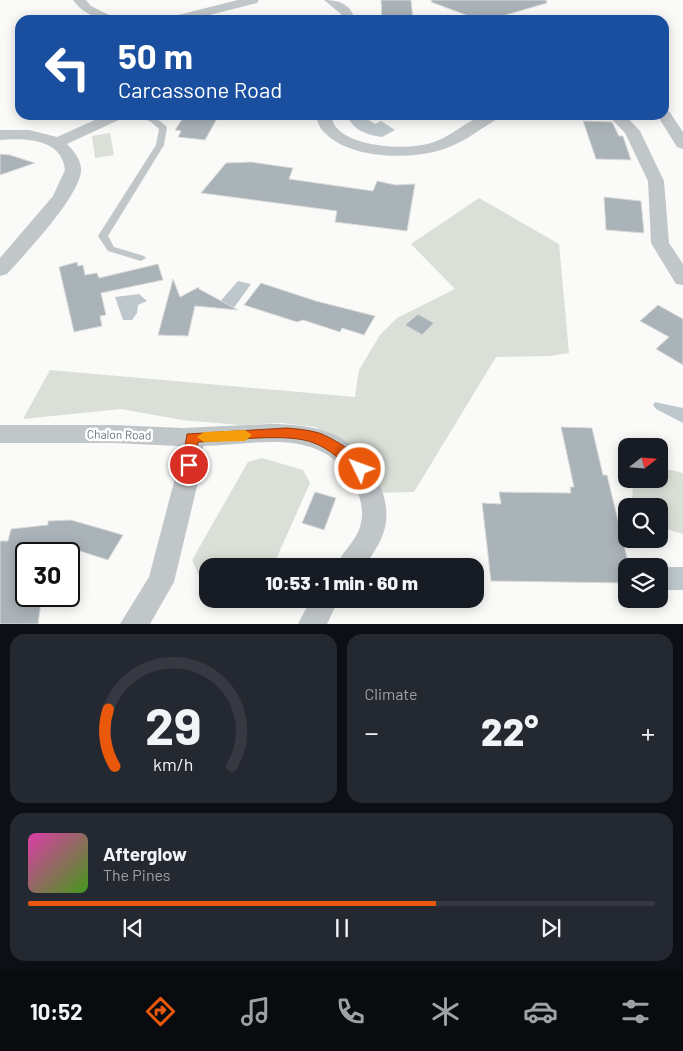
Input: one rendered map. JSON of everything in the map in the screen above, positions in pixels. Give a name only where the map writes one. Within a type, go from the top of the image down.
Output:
[{"type":"street","points":[[79,0],[87,9],[101,15]]},
{"type":"street","points":[[195,15],[253,0]]},
{"type":"street","points":[[330,0],[347,12],[348,15]]},
{"type":"street","points":[[57,143],[107,120]]},
{"type":"street","points":[[326,120],[328,128],[349,142],[401,151],[429,148],[454,139],[484,120]]},
{"type":"street","points":[[621,120],[632,131],[656,181],[660,243],[683,279]]},
{"type":"street","points":[[668,120],[683,144]]},
{"type":"street","points":[[0,135],[43,137],[57,143],[66,150],[72,162],[72,173],[67,186],[0,270]]},
{"type":"street","name":"Chalon Road","points":[[0,434],[117,434],[192,438],[287,433],[316,438],[340,451],[360,469],[371,493],[374,520],[367,542],[355,558]]},
{"type":"street","points":[[134,624],[161,582],[187,478],[192,438]]},
{"type":"street","points":[[312,624],[321,608]]},
{"type":"lane","points":[[141,258],[111,249],[104,236],[160,145],[163,128],[154,120]]},
{"type":"shaded area","points":[[350,120],[369,120],[375,124],[381,121],[395,130],[382,137],[361,131]]},
{"type":"shaded area","points":[[110,133],[114,155],[95,158],[92,136]]},
{"type":"shaded area","points":[[479,198],[559,244],[569,353],[549,356],[496,357],[414,492],[371,493],[358,452],[315,427],[282,423],[240,425],[182,420],[121,409],[23,419],[50,370],[355,397],[359,370],[380,335],[397,318],[455,289],[411,244]]},
{"type":"shaded area","points":[[238,281],[251,284],[233,309],[218,304]]},
{"type":"shaded area","points":[[139,294],[147,301],[138,305],[137,313],[132,320],[123,320],[115,297]]},
{"type":"shaded area","points":[[655,402],[683,408],[683,423],[656,409],[653,405]]},
{"type":"shaded area","points":[[262,458],[303,470],[310,483],[277,558],[199,558],[199,576],[192,560],[248,462]]},
{"type":"shaded area","points":[[668,469],[683,473],[683,534],[668,530],[668,498],[632,498],[633,488],[668,488]]},
{"type":"shaded area","points":[[668,567],[683,567],[683,590],[668,590]]},
{"type":"building","points":[[381,0],[411,0],[412,15],[382,15]]},
{"type":"building","points":[[432,0],[546,0],[547,3],[506,15],[466,15],[431,2]]},
{"type":"building","points":[[182,120],[216,120],[205,140],[178,137],[181,131],[175,130]]},
{"type":"building","points":[[583,121],[612,122],[619,136],[623,136],[631,160],[596,159]]},
{"type":"building","points":[[0,154],[10,155],[35,163],[0,175]]},
{"type":"building","points":[[251,162],[293,168],[289,179],[373,191],[377,181],[396,185],[415,184],[407,231],[335,222],[337,211],[201,193],[226,163]]},
{"type":"building","points":[[604,197],[641,201],[644,233],[606,230]]},
{"type":"building","points":[[77,262],[78,266],[83,265],[85,275],[97,273],[99,278],[158,264],[163,280],[101,293],[106,315],[100,316],[102,326],[74,332],[59,267]]},
{"type":"building","points":[[173,279],[180,297],[199,287],[199,289],[238,310],[195,306],[188,336],[158,335]]},
{"type":"building","points":[[261,283],[316,301],[375,316],[364,335],[342,328],[340,332],[303,320],[297,322],[244,305]]},
{"type":"building","points":[[658,305],[683,319],[683,365],[656,349],[669,337],[640,321]]},
{"type":"building","points":[[418,314],[434,323],[422,335],[405,325]]},
{"type":"building","points":[[561,427],[592,428],[603,475],[607,475],[618,520],[618,548],[625,548],[627,558],[618,558],[618,583],[491,581],[482,503],[501,504],[499,492],[571,493],[570,487],[574,487]]},
{"type":"building","points":[[315,492],[336,498],[324,530],[302,523]]},
{"type":"building","points":[[71,520],[123,535],[108,560],[80,551],[80,542],[15,542],[15,607],[40,607],[38,624],[0,624],[0,541],[8,541],[11,529],[48,525],[48,521]]},
{"type":"slow traffic","points":[[204,437],[245,435]]},
{"type":"route","points":[[189,465],[192,438],[287,433],[316,438],[340,451],[360,469]]}]
